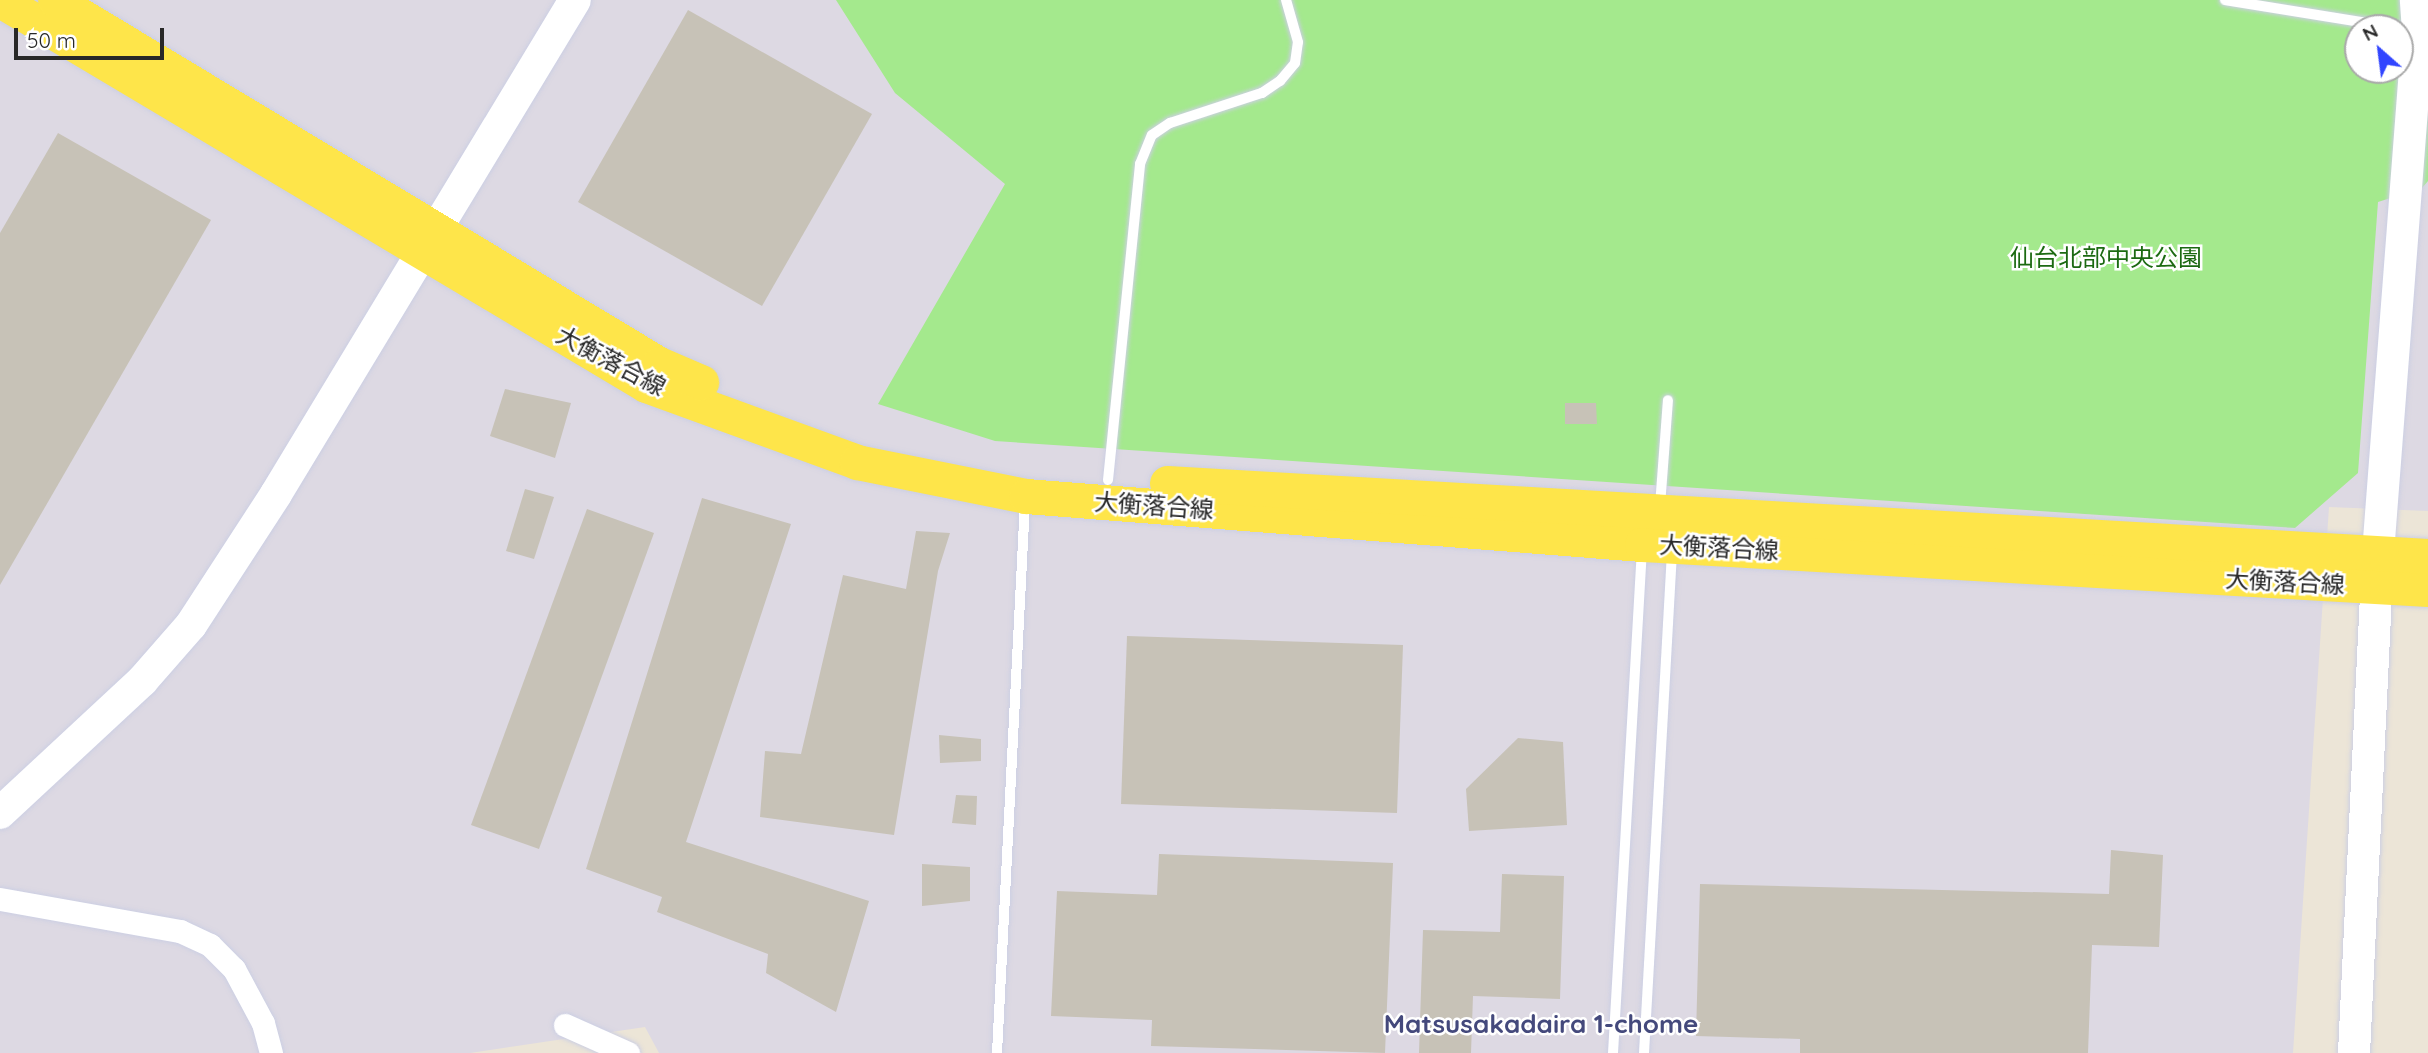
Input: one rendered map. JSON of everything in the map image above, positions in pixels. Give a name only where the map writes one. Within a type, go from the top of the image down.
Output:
[{"type":"main road","name":"大衡落合線","points":[[0,0],[429,240],[659,364],[757,405],[860,440],[984,467],[1108,480],[1658,529],[2428,589]]},
{"type":"main road","name":"大衡落合線","points":[[55,0],[429,240],[646,384],[857,462],[1026,496],[1658,529],[2428,556]]},
{"type":"street","points":[[0,813],[142,681],[191,625],[575,0]]},
{"type":"street","points":[[2354,1053],[2404,84]]},
{"type":"street","points":[[0,899],[180,931],[210,945],[234,968],[263,1023],[271,1053]]},
{"type":"street","points":[[565,1025],[628,1053]]},
{"type":"lane","points":[[1108,480],[1140,164],[1152,135],[1170,124],[1262,93],[1280,81],[1295,64],[1298,42],[1286,0]]},
{"type":"lane","points":[[2225,0],[2344,14]]},
{"type":"lane","points":[[1613,1053],[1668,400]]},
{"type":"lane","points":[[997,1053],[1026,496]]},
{"type":"lane","points":[[1644,1053],[1658,529]]},
{"type":"shaded area","points":[[0,0],[2428,0],[2428,511],[2329,507],[2293,1053],[659,1053],[645,1027],[470,1053],[0,1053]]},
{"type":"green space","name":"仙台北部中央公園","points":[[836,0],[2428,0],[2428,181],[2422,188],[2378,202],[2358,473],[2295,528],[995,441],[878,404],[1005,184],[895,93]]},
{"type":"building","points":[[688,10],[872,114],[762,306],[578,202]]},
{"type":"building","points":[[58,133],[211,220],[0,585],[0,233]]},
{"type":"building","points":[[505,389],[571,403],[555,458],[490,436]]},
{"type":"building","points":[[1565,403],[1596,403],[1597,424],[1565,424]]},
{"type":"building","points":[[525,489],[554,497],[534,559],[506,551]]},
{"type":"building","points":[[702,498],[791,524],[686,842],[869,901],[836,1012],[766,973],[768,954],[657,912],[662,897],[586,869]]},
{"type":"building","points":[[587,509],[654,533],[539,849],[471,825]]},
{"type":"building","points":[[916,531],[950,533],[938,571],[894,835],[760,817],[765,751],[801,754],[843,575],[906,589]]},
{"type":"building","points":[[1127,636],[1403,645],[1397,813],[1121,804]]},
{"type":"building","points":[[939,735],[981,739],[981,761],[940,763]]},
{"type":"building","points":[[1518,738],[1563,742],[1567,825],[1469,831],[1466,789]]},
{"type":"building","points":[[956,795],[977,796],[976,825],[952,823]]},
{"type":"building","points":[[2111,850],[2163,855],[2159,947],[2092,945],[2088,1053],[1800,1053],[1800,1039],[1696,1036],[1700,884],[2109,894]]},
{"type":"building","points":[[1159,854],[1393,863],[1385,1053],[1151,1046],[1152,1020],[1051,1016],[1057,891],[1157,895]]},
{"type":"building","points":[[922,864],[970,867],[970,901],[922,906]]},
{"type":"building","points":[[1502,874],[1564,876],[1560,999],[1473,996],[1471,1053],[1419,1053],[1423,930],[1500,932]]},
{"type":"district","name":"Matsusakadaira 1-chome","points":[[1541,1024]]}]
